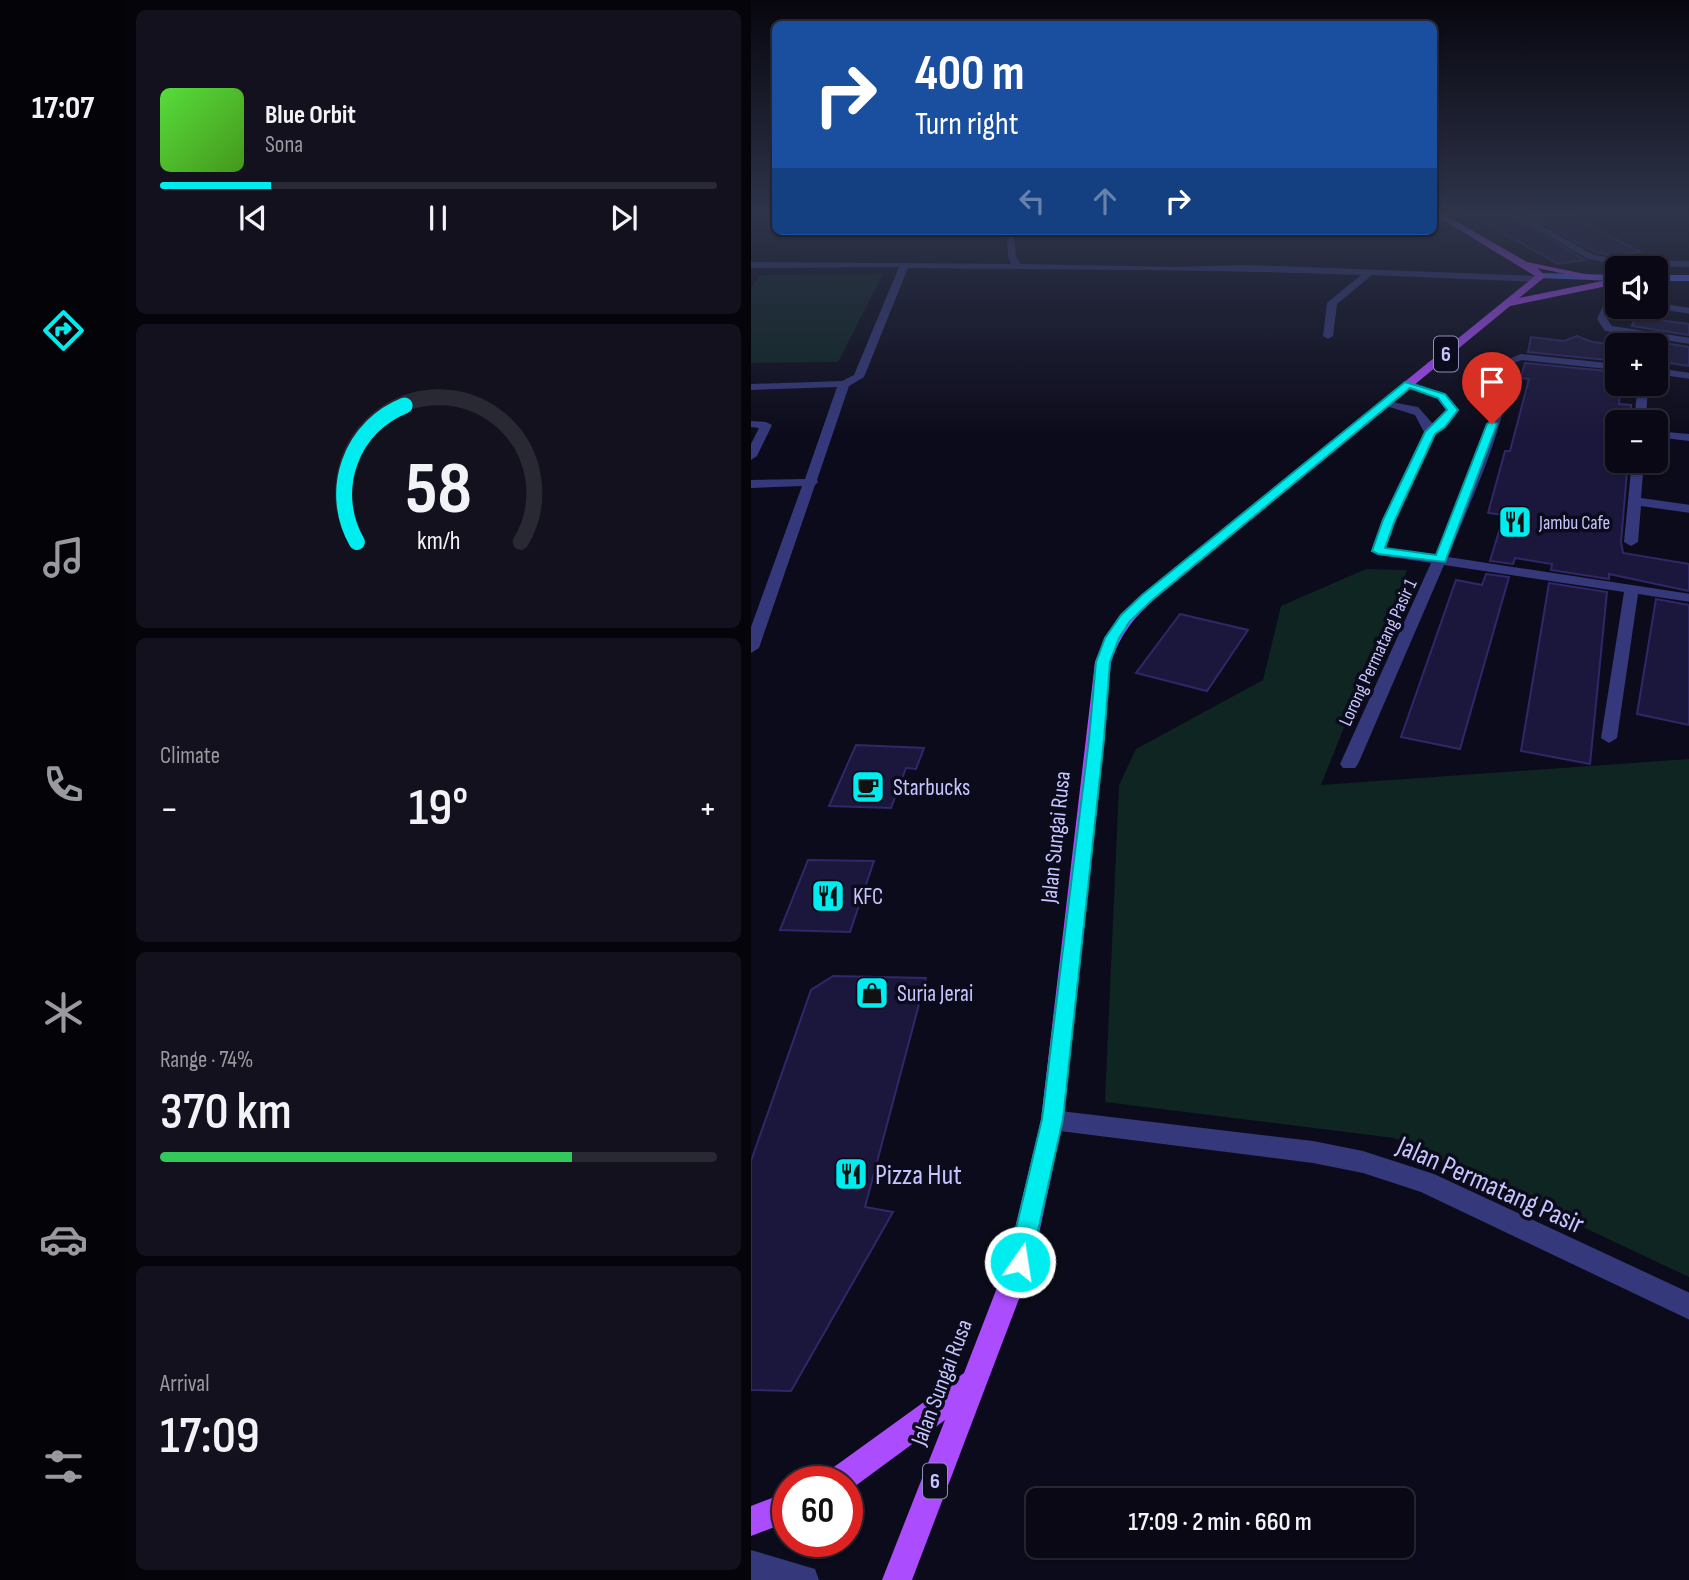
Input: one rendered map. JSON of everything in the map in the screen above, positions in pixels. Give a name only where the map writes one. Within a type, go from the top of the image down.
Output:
[{"type":"main road","name":"Jalan Sungai Rusa","points":[[897,1580],[1020,1262],[1052,1119],[1103,662],[1112,638],[1125,618],[1147,598],[1525,289]]},
{"type":"main road","points":[[1506,304],[1574,289]]},
{"type":"main road","points":[[859,1466],[973,1382]]},
{"type":"main road","points":[[751,1521],[772,1513]]},
{"type":"street","points":[[751,387],[844,384],[859,377],[895,289]]},
{"type":"street","points":[[1328,336],[1332,303],[1350,289]]},
{"type":"street","points":[[1668,308],[1689,311]]},
{"type":"street","points":[[1605,311],[1602,319],[1604,326],[1609,329],[1689,341]]},
{"type":"street","name":"Lorong Permatang Pasir 1","points":[[1349,764],[1440,559],[1486,444],[1504,384],[1506,362],[1521,357],[1605,366]]},
{"type":"street","points":[[1668,373],[1689,376]]},
{"type":"street","points":[[751,648],[812,482],[844,384]]},
{"type":"street","points":[[1409,384],[1442,396],[1452,410],[1441,425],[1430,432],[1389,520],[1378,551],[1689,598]]},
{"type":"street","points":[[1386,404],[1421,412],[1426,417],[1430,432]]},
{"type":"street","points":[[751,424],[766,425],[751,456]]},
{"type":"street","points":[[1668,435],[1689,438]]},
{"type":"street","points":[[1631,542],[1637,473]]},
{"type":"street","points":[[751,484],[812,482]]},
{"type":"street","points":[[1634,501],[1689,509]]},
{"type":"street","points":[[1609,738],[1632,589]]},
{"type":"street","name":"Jalan Permatang Pasir","points":[[1052,1119],[1313,1152],[1363,1162],[1426,1182],[1689,1307]]},
{"type":"street","points":[[751,1565],[804,1580]]},
{"type":"green space","points":[[751,289],[875,289],[838,362],[751,363]]},
{"type":"green space","points":[[1366,569],[1407,570],[1321,785],[1689,759],[1689,1277],[1394,1138],[1105,1102],[1119,785],[1136,749],[1263,680],[1281,606]]},
{"type":"building","points":[[1634,319],[1689,324],[1689,335],[1632,326]]},
{"type":"building","points":[[1577,336],[1605,344],[1605,360],[1528,352],[1531,337],[1564,341]]},
{"type":"building","points":[[1668,344],[1689,347],[1689,366],[1668,363]]},
{"type":"building","points":[[1525,363],[1605,371],[1605,396],[1620,396],[1619,404],[1631,405],[1631,410],[1605,410],[1605,473],[1627,473],[1621,542],[1623,553],[1689,564],[1689,591],[1609,574],[1609,579],[1551,570],[1552,564],[1515,558],[1513,564],[1490,561],[1504,515],[1488,513],[1505,451],[1510,451],[1529,379],[1521,378]]},
{"type":"building","points":[[1486,574],[1509,577],[1460,749],[1401,737],[1456,580],[1482,585]]},
{"type":"building","points":[[1549,583],[1607,592],[1590,764],[1521,751]]},
{"type":"building","points":[[1656,599],[1689,605],[1689,725],[1637,714]]},
{"type":"building","points":[[1180,614],[1248,630],[1207,691],[1136,673]]},
{"type":"building","name":"Starbucks","points":[[856,745],[924,748],[916,769],[906,768],[891,808],[829,806]]},
{"type":"building","name":"KFC","points":[[808,860],[874,861],[850,932],[780,930]]},
{"type":"building","points":[[833,976],[926,978],[865,1207],[893,1212],[791,1391],[751,1390],[751,1161],[811,990]]},
{"type":"place","name":"Jambu Cafe","points":[[1515,522]]},
{"type":"place","name":"Starbucks","points":[[868,787]]},
{"type":"place","name":"KFC","points":[[828,896]]},
{"type":"place","name":"Suria Jerai","points":[[872,993]]},
{"type":"place","name":"Pizza Hut","points":[[851,1174]]},
{"type":"route","points":[[1020,1262],[1052,1119],[1103,662],[1112,638],[1125,618],[1147,598],[1409,384],[1442,396],[1449,402],[1452,410],[1448,418],[1430,432],[1389,520],[1378,551],[1440,559],[1492,424]]}]
